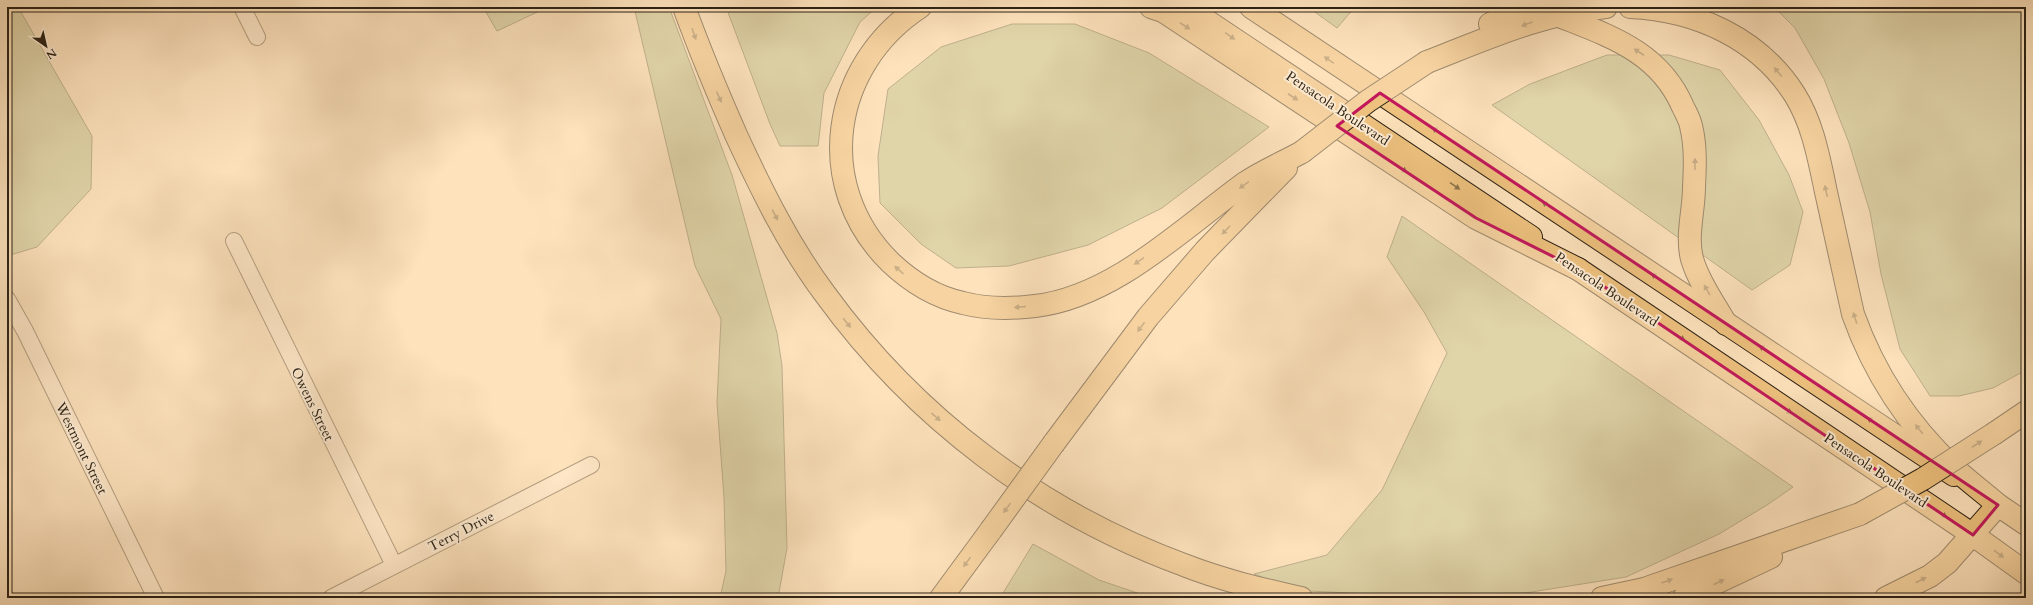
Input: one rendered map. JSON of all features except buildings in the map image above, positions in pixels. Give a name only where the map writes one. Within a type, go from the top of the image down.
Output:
[{"type":"main road","points":[[684,7],[703,62],[750,164],[792,246],[844,320],[909,392],[949,428],[999,468],[1035,492],[1089,523],[1122,540],[1184,566],[1248,586],[1301,598]]},
{"type":"main road","points":[[920,7],[905,17],[887,33],[874,48],[860,69],[850,95],[844,118],[842,163],[847,187],[854,207],[869,237],[900,271],[919,285],[940,296],[968,304],[987,307],[1012,308],[1038,306],[1062,301],[1090,291],[1116,278],[1247,182],[1302,152]]},
{"type":"main road","points":[[1151,7],[1163,11],[1476,218],[1578,269]]},
{"type":"main road","name":"Pensacola Boulevard","points":[[1186,7],[1973,535],[2026,573]]},
{"type":"main road","points":[[1251,7],[2026,524]]},
{"type":"main road","points":[[941,598],[1054,443],[1153,311],[1205,251],[1302,152],[1368,101],[1427,62],[1495,21],[1526,7]]},
{"type":"main road","points":[[1427,62],[1533,21],[1557,15],[1606,7]]},
{"type":"main road","points":[[1630,7],[1663,10],[1686,15],[1726,31],[1760,53],[1784,79],[1795,95],[1811,129],[1853,314],[1876,369],[1892,395],[1928,441],[1954,468],[1998,505]]},
{"type":"main road","points":[[1557,15],[1627,45],[1645,56],[1665,77],[1678,97],[1691,125],[1695,150],[1694,190],[1689,238],[1692,259],[1702,283],[1726,324]]},
{"type":"main road","points":[[1684,598],[1860,514],[1923,479],[2026,412]]},
{"type":"main road","points":[[1886,598],[1930,576],[1946,563],[1973,535],[1998,505]]},
{"type":"main road","points":[[1602,598],[1644,589],[1860,514]]},
{"type":"street","points":[[242,7],[257,37]]},
{"type":"street","name":"Owens Street","points":[[234,242],[394,565]]},
{"type":"street","name":"Westmont Street","points":[[7,299],[25,331],[156,598]]},
{"type":"street","name":"Terry Drive","points":[[331,598],[591,465]]},
{"type":"highlighted area","points":[[1380,93],[1998,505],[1973,535],[1578,269],[1476,218],[1337,126]]},
{"type":"green space","points":[[7,7],[18,7],[92,136],[91,189],[37,247],[7,256]]},
{"type":"green space","points":[[483,7],[548,7],[497,31]]},
{"type":"green space","points":[[634,7],[669,7],[732,175],[777,333],[782,366],[787,548],[778,598],[720,598],[726,571],[724,497],[717,403],[721,319],[695,266]]},
{"type":"green space","points":[[726,7],[877,7],[860,22],[824,93],[818,146],[780,146],[770,124]]},
{"type":"green space","points":[[1308,7],[1355,7],[1337,28]]},
{"type":"green space","points":[[2026,7],[2026,370],[1993,388],[1959,396],[1930,396],[1900,349],[1881,274],[1870,212],[1849,143],[1824,79],[1795,28],[1775,8]]},
{"type":"green space","points":[[1012,24],[1075,24],[1149,53],[1269,127],[1162,208],[1088,245],[1009,266],[956,268],[921,244],[880,203],[878,156],[888,89],[941,47]]},
{"type":"green space","points":[[1607,55],[1669,55],[1720,70],[1759,120],[1789,175],[1803,212],[1790,265],[1752,290],[1492,105],[1530,84]]},
{"type":"green space","points":[[1402,216],[1793,487],[1767,505],[1719,534],[1626,577],[1525,593],[1408,596],[1309,591],[1282,585],[1254,574],[1327,555],[1382,490],[1447,353],[1424,312],[1387,257]]},
{"type":"green space","points":[[1033,544],[1099,580],[1152,598],[1000,598]]}]
